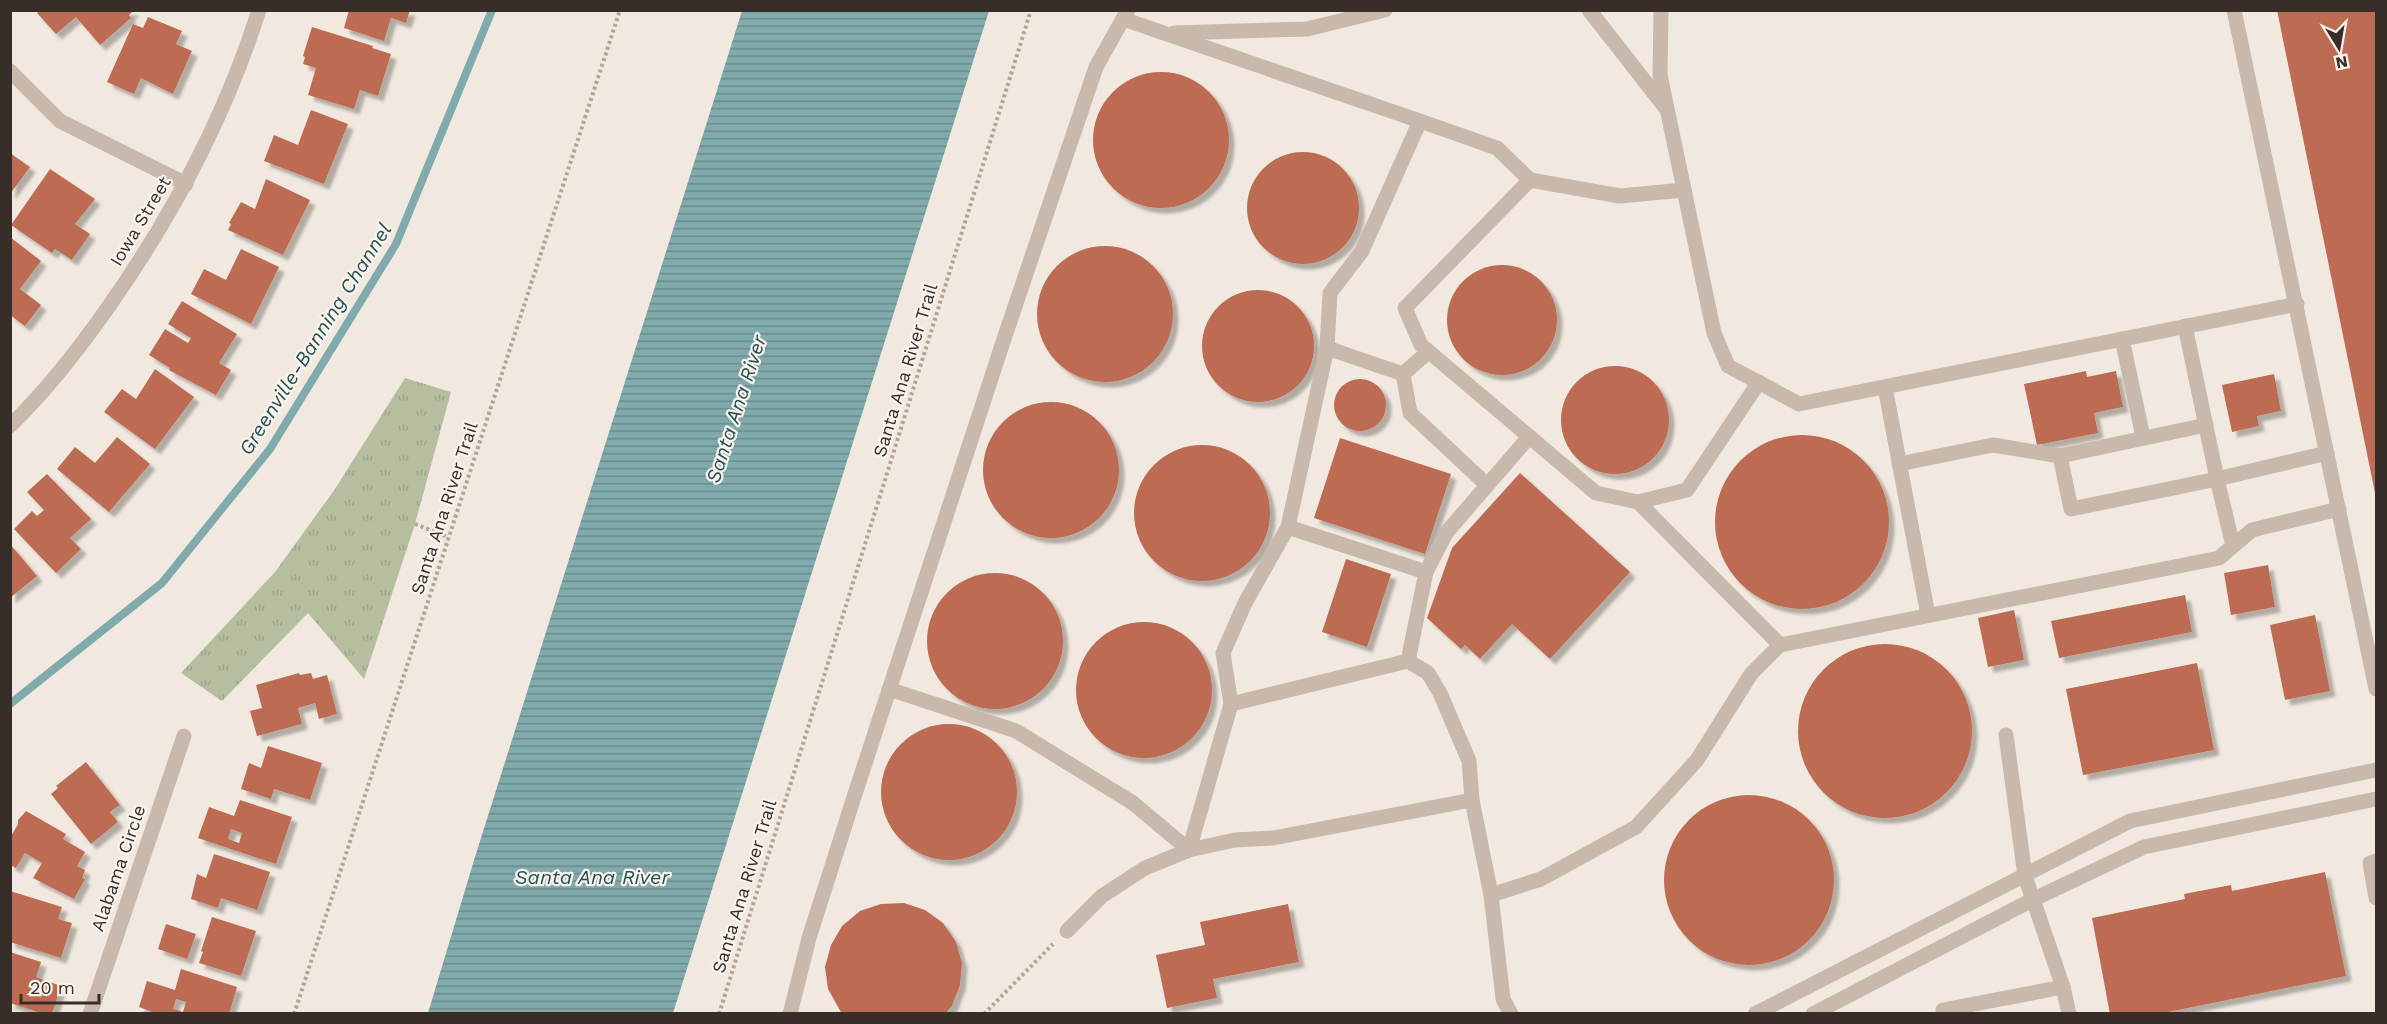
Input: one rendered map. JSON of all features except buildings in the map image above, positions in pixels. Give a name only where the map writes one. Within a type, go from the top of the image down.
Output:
[{"type":"street","name":"Iowa Street","points":[[10,426],[69,362],[131,274],[186,184],[220,116],[259,10]]},
{"type":"street","points":[[1164,33],[1307,29],[1385,10]]},
{"type":"street","points":[[1589,10],[1668,111]]},
{"type":"street","points":[[1661,10],[1660,75],[1714,333],[1728,366],[1799,404],[2296,304]]},
{"type":"street","points":[[2234,10],[2376,689]]},
{"type":"street","points":[[790,1014],[809,938],[889,689],[1096,66],[1125,15],[1164,33],[1497,148],[1530,180],[1620,196],[1684,189]]},
{"type":"street","points":[[10,71],[60,121],[186,184]]},
{"type":"street","points":[[1188,850],[1232,704],[1223,653],[1245,603],[1288,527],[1327,348],[1330,293],[1362,251],[1420,121]]},
{"type":"street","points":[[1530,180],[1405,308],[1421,345],[1428,352],[1596,493],[1638,502],[1687,490],[1759,382]]},
{"type":"street","points":[[2185,326],[2233,546]]},
{"type":"street","points":[[2122,339],[2143,437]]},
{"type":"street","points":[[1327,348],[1403,374]]},
{"type":"street","points":[[1403,374],[1428,352]]},
{"type":"street","points":[[1403,374],[1410,413],[1487,485]]},
{"type":"street","points":[[1885,387],[1928,615]]},
{"type":"street","points":[[1899,464],[1993,444],[2060,456],[2206,425]]},
{"type":"street","points":[[1408,661],[1426,572],[1446,533],[1528,437]]},
{"type":"street","points":[[2060,456],[2071,509],[2217,479],[2327,453]]},
{"type":"street","points":[[1638,502],[1780,645]]},
{"type":"street","points":[[1491,895],[1541,879],[1636,827],[1697,760],[1751,674],[1780,645],[2219,558],[2252,530],[2339,509]]},
{"type":"street","points":[[1288,527],[1426,572]]},
{"type":"street","points":[[1232,704],[1408,661],[1428,673],[1440,693],[1469,761],[1472,800],[1491,895],[1503,999],[1511,1014]]},
{"type":"street","points":[[889,689],[1017,731],[1133,803],[1188,850]]},
{"type":"street","points":[[2006,735],[2025,876],[2063,987],[2069,1014]]},
{"type":"street","name":"Alabama Circle","points":[[90,1014],[184,736]]},
{"type":"street","points":[[1755,1014],[2130,821],[2376,770]]},
{"type":"street","points":[[1814,1014],[2032,900],[2144,847],[2376,799]]},
{"type":"street","points":[[1067,931],[1102,896],[1145,868],[1188,850],[1235,840],[1273,838],[1472,800]]},
{"type":"street","points":[[2376,861],[2370,863],[2376,898]]},
{"type":"street","points":[[1944,1014],[1943,1010],[2063,987]]},
{"type":"path","name":"Santa Ana River Trail","points":[[294,1014],[620,10]]},
{"type":"path","name":"Santa Ana River Trail","points":[[719,1014],[1031,10]]},
{"type":"path","points":[[415,524],[448,537]]},
{"type":"path","points":[[984,1014],[1067,931]]},
{"type":"green space","points":[[405,378],[451,392],[415,524],[364,679],[308,613],[222,701],[181,673],[275,572],[335,489]]},
{"type":"water","name":"Santa Ana River","points":[[742,11],[989,11],[673,1013],[428,1013],[475,857]]},
{"type":"waterway","name":"Greenville-Banning Channel","points":[[10,704],[162,583],[270,449],[396,244],[492,10]]}]
